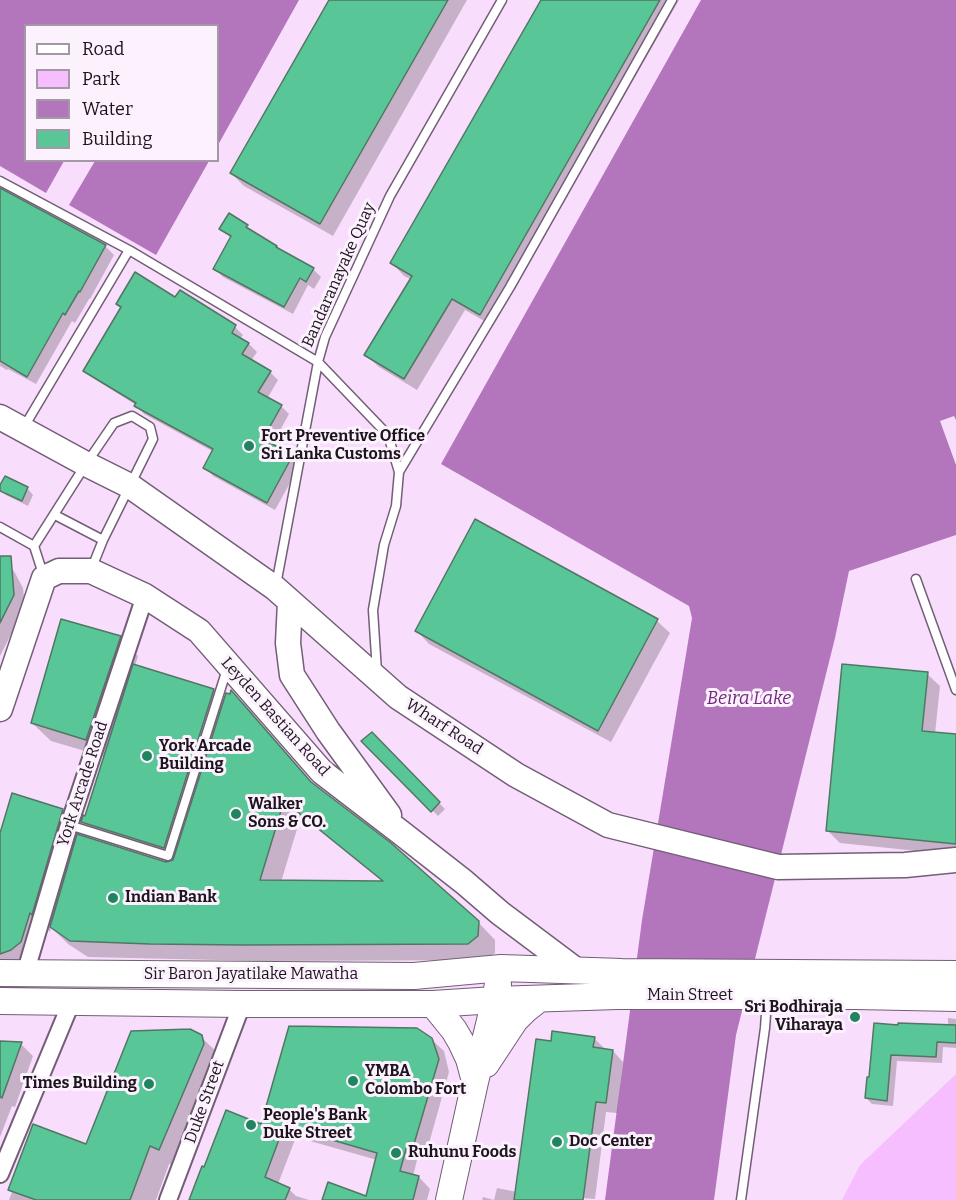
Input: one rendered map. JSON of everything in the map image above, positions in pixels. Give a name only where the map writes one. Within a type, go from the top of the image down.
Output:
[{"type":"main road","name":"Wharf Road","points":[[0,417],[130,486],[283,595],[398,697],[516,775],[608,825],[778,867],[905,865],[956,860]]},
{"type":"main road","name":"Leyden Bastian Road","points":[[44,578],[59,572],[91,571],[145,596],[199,631],[322,772],[576,969]]},
{"type":"main road","points":[[0,709],[44,578]]},
{"type":"main road","points":[[283,595],[292,675],[328,731],[404,835]]},
{"type":"main road","points":[[449,1200],[501,968]]},
{"type":"main road","name":"Sir Baron Jayatilake Mawatha","points":[[0,973],[414,976],[501,968]]},
{"type":"main road","name":"Main Street","points":[[501,968],[576,969],[620,984]]},
{"type":"main road","name":"Main Street","points":[[759,988],[956,974]]},
{"type":"main road","name":"Main Street","points":[[495,1000],[539,999],[620,984],[759,988],[855,996],[956,998]]},
{"type":"main road","points":[[475,1082],[515,1020],[539,999]]},
{"type":"main road","name":"Sir Baron Jayatilake Mawatha","points":[[0,1001],[433,1004],[495,1000]]},
{"type":"main road","points":[[433,1004],[461,1042],[469,1059],[475,1082]]},
{"type":"street","name":"York Arcade Road","points":[[25,974],[69,825],[145,596]]},
{"type":"street","points":[[0,1174],[71,1003]]},
{"type":"street","name":"Duke Street","points":[[168,1200],[242,1004]]},
{"type":"lane","name":"Bandaranayake Quay","points":[[283,595],[318,362],[325,337],[390,196],[502,0]]},
{"type":"lane","points":[[399,472],[510,287],[672,0]]},
{"type":"lane","points":[[0,181],[129,250],[318,362],[388,435],[399,472],[396,506],[384,545],[373,610],[377,679]]},
{"type":"lane","points":[[23,430],[129,250]]},
{"type":"lane","points":[[34,546],[114,423],[132,416],[150,427],[153,439],[103,540],[91,571]]},
{"type":"lane","points":[[55,515],[103,540]]},
{"type":"lane","points":[[0,527],[34,546],[44,578]]},
{"type":"lane","points":[[916,579],[956,690]]},
{"type":"lane","points":[[69,825],[168,856],[228,666]]},
{"type":"lane","points":[[741,1200],[765,1028],[759,988]]},
{"type":"green space","points":[[956,1074],[956,1200],[842,1200],[860,1165]]},
{"type":"water","points":[[0,0],[299,0],[219,143],[219,24],[24,24],[24,162],[63,162],[46,193],[0,166]]},
{"type":"water","name":"Beira Lake","points":[[701,0],[956,0],[956,420],[954,416],[940,421],[956,465],[956,535],[849,571],[835,638],[736,1035],[714,1200],[605,1200],[642,920],[692,618],[689,606],[441,464]]},
{"type":"water","points":[[94,162],[208,162],[156,255],[69,205]]},
{"type":"building","points":[[329,0],[448,0],[320,224],[230,173]]},
{"type":"building","points":[[541,0],[660,0],[480,315],[452,299],[404,379],[364,355],[412,276],[390,263]]},
{"type":"building","points":[[0,188],[106,245],[80,292],[65,315],[63,313],[27,377],[0,361]]},
{"type":"building","points":[[229,213],[276,247],[314,268],[306,282],[300,278],[284,307],[213,269],[231,236],[219,229]]},
{"type":"building","points":[[135,272],[175,297],[180,290],[236,325],[232,333],[249,343],[242,354],[271,371],[258,392],[282,405],[263,439],[293,455],[267,503],[203,468],[213,449],[134,406],[136,403],[83,371],[121,307],[116,304]]},
{"type":"building","points":[[5,476],[28,487],[22,501],[0,491],[0,485]]},
{"type":"building","points":[[475,519],[658,619],[598,731],[415,631]]},
{"type":"building","points":[[0,556],[11,556],[14,595],[0,623]]},
{"type":"building","points":[[61,619],[121,636],[86,740],[31,723]]},
{"type":"building","name":"York Arcade Building","points":[[133,664],[214,689],[164,848],[81,822],[83,815],[85,816]]},
{"type":"building","points":[[842,664],[928,672],[922,731],[956,734],[956,844],[826,831]]},
{"type":"building","points":[[231,690],[311,782],[391,843],[479,921],[478,936],[468,944],[150,944],[70,941],[50,927],[77,834],[166,862],[173,860],[226,693],[230,694]],"holes":[[[284,801],[383,881],[260,880]]]},
{"type":"building","points":[[372,732],[440,802],[431,812],[361,741]]},
{"type":"building","points":[[12,793],[63,809],[32,915],[30,913],[21,942],[11,950],[0,954],[0,833]]},
{"type":"building","points":[[874,1023],[956,1025],[956,1043],[937,1042],[936,1057],[891,1055],[887,1101],[865,1098]]},
{"type":"building","name":"YMBA Colombo Fort","points":[[289,1026],[417,1028],[432,1038],[439,1059],[414,1144],[408,1142],[400,1171],[419,1176],[413,1200],[322,1200],[328,1182],[366,1196],[377,1153],[284,1126],[265,1177],[290,1188],[285,1200],[189,1200],[226,1110],[261,1124]]},
{"type":"building","points":[[190,1029],[202,1035],[204,1044],[159,1150],[150,1146],[130,1200],[36,1200],[8,1190],[33,1124],[86,1144],[131,1031]]},
{"type":"building","name":"Doc Center","points":[[552,1031],[595,1037],[593,1047],[613,1050],[606,1103],[596,1102],[583,1200],[514,1200],[536,1039],[551,1041]]},
{"type":"building","points":[[0,1041],[22,1042],[2,1098],[0,1097]]},
{"type":"place","name":"Fort Preventive Office Sri Lanka Customs","points":[[249,446]]},
{"type":"place","name":"York Arcade Building","points":[[147,756]]},
{"type":"place","name":"Walker Sons & CO.","points":[[236,814]]},
{"type":"place","name":"Indian Bank","points":[[113,898]]},
{"type":"place","name":"Sri Bodhiraja Viharaya","points":[[855,1017]]},
{"type":"place","name":"YMBA Colombo Fort","points":[[353,1081]]},
{"type":"place","name":"Times Building","points":[[149,1084]]},
{"type":"place","name":"People's Bank Duke Street","points":[[251,1125]]},
{"type":"place","name":"Doc Center","points":[[557,1142]]},
{"type":"place","name":"Ruhunu Foods","points":[[396,1153]]}]
